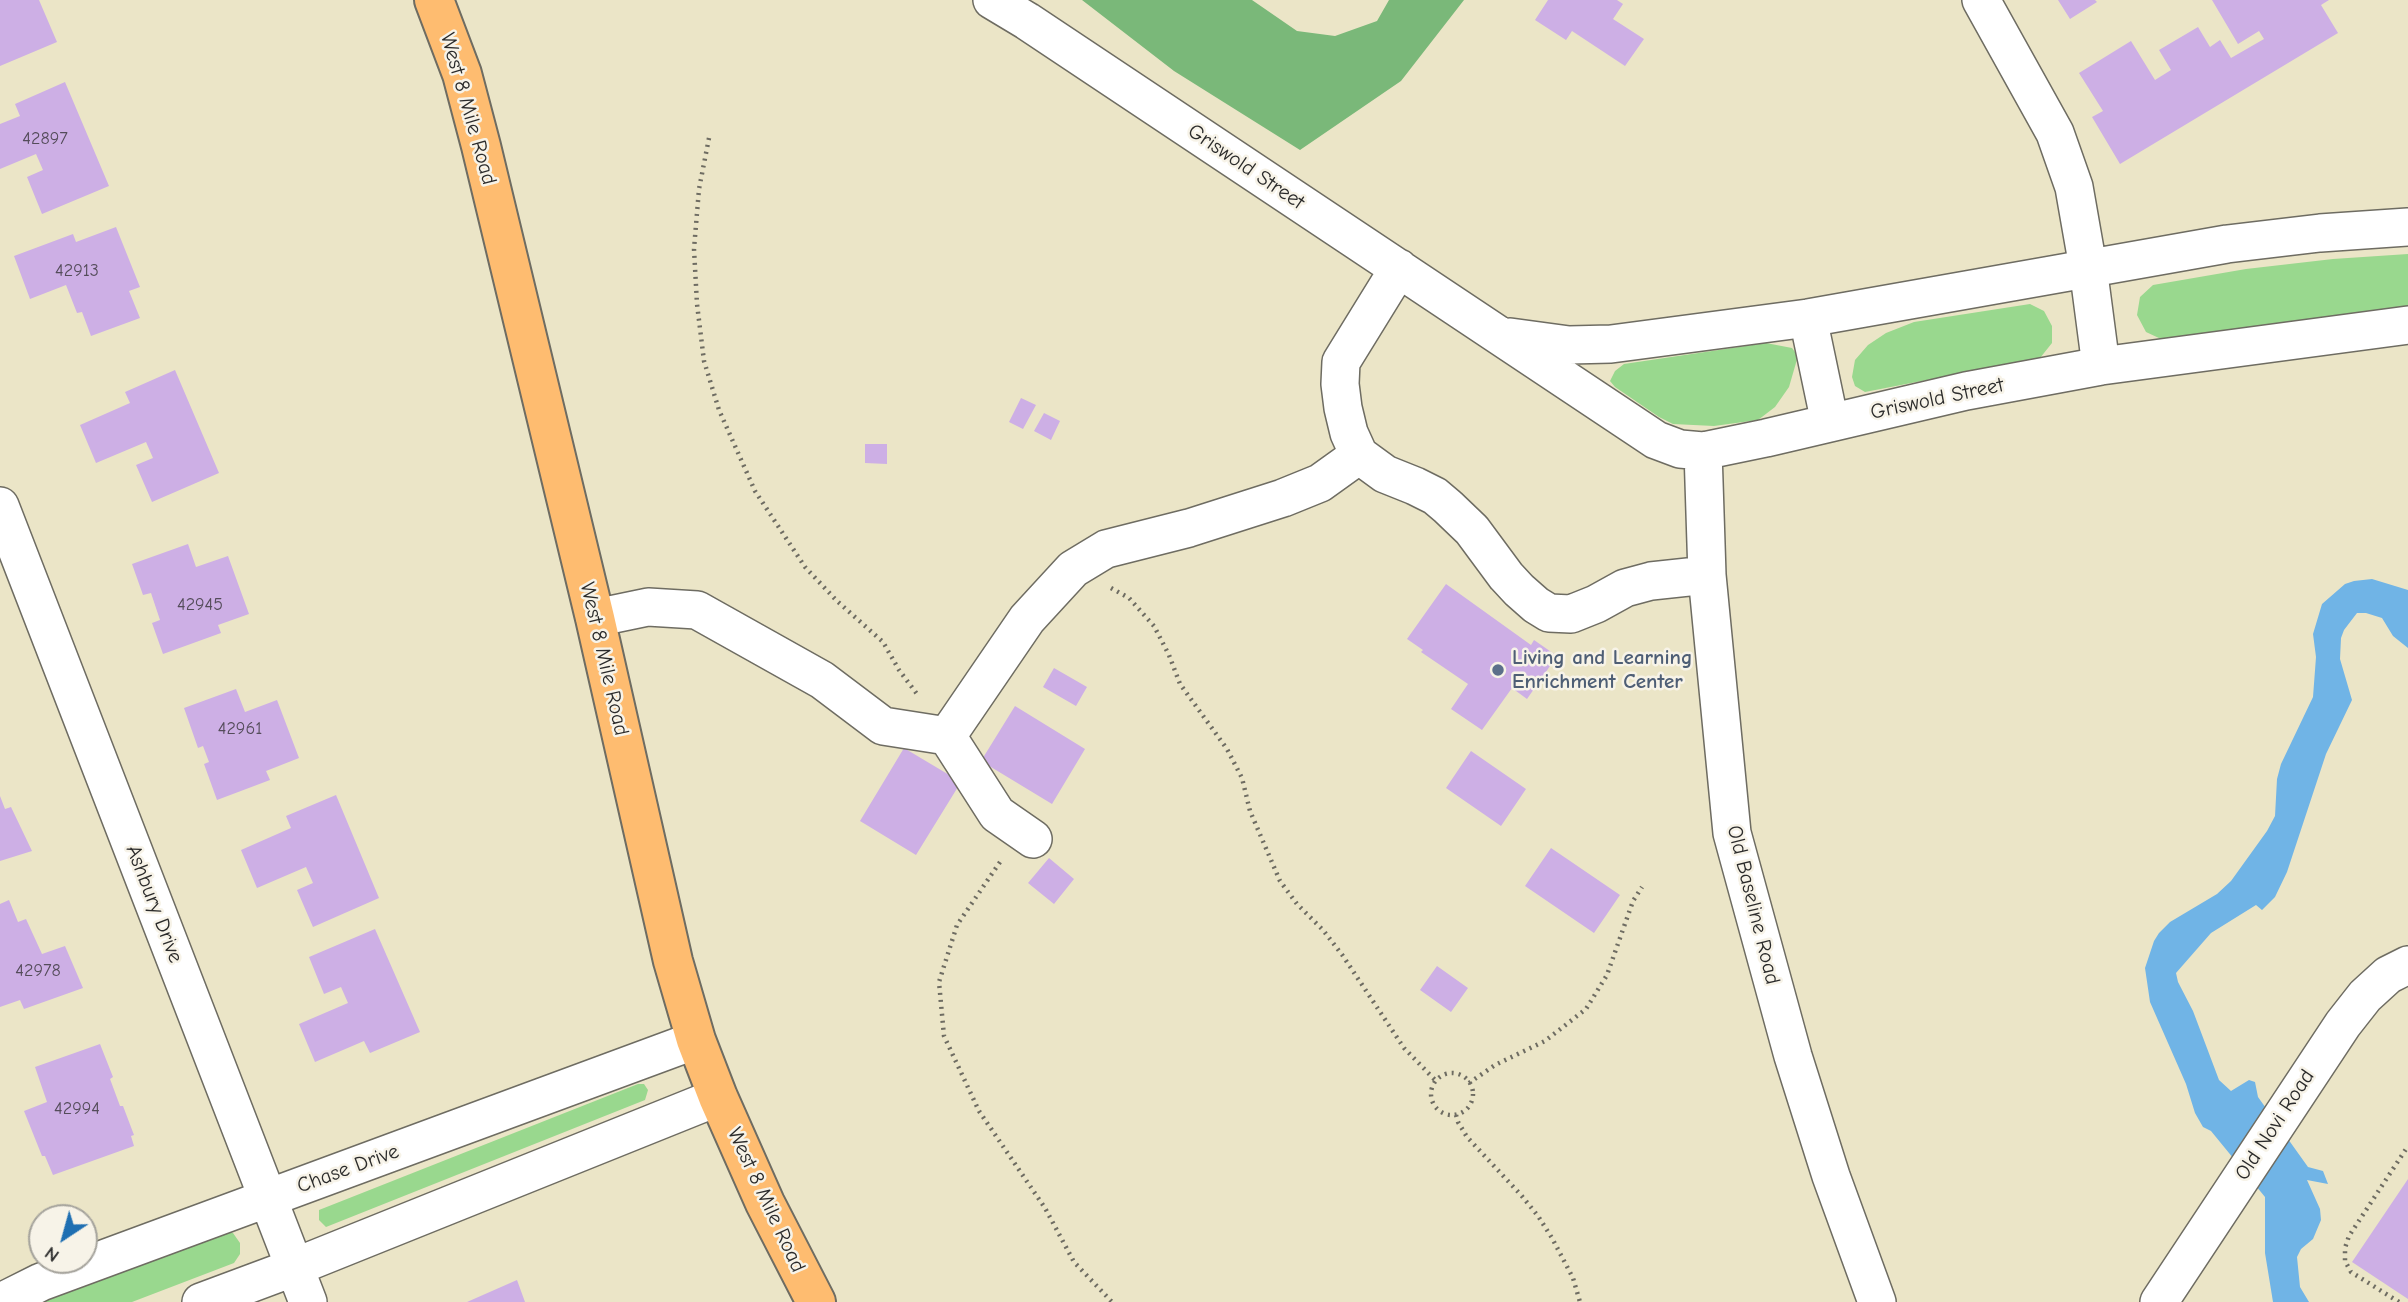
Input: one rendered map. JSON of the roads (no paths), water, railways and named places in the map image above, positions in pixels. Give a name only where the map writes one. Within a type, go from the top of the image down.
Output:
[{"type":"main road","name":"West 8 Mile Road","points":[[434,0],[462,74],[481,146],[595,618],[653,880],[696,1040],[765,1203],[816,1302]]},
{"type":"street","name":"Griswold Street","points":[[992,0],[1656,440],[1680,449],[1703,451],[1966,391],[2101,366],[2408,325]]},
{"type":"street","points":[[1981,0],[2055,133],[2074,187],[2101,366]]},
{"type":"street","name":"Griswold Street","points":[[1499,335],[1539,342],[1611,344],[1808,318],[2227,244],[2320,233],[2408,228]]},
{"type":"street","points":[[1399,268],[1341,362],[1343,408],[1349,433],[1359,456],[1385,474],[1415,486],[1448,507],[1472,530],[1506,576],[1536,606],[1549,613],[1571,614],[1625,588],[1651,581],[1707,575]]},
{"type":"street","points":[[1808,318],[1830,423]]},
{"type":"street","name":"Old Baseline Road","points":[[1703,451],[1707,575],[1732,833],[1793,1056],[1831,1176],[1877,1302]]},
{"type":"street","points":[[947,736],[1027,619],[1073,569],[1106,550],[1189,528],[1283,498],[1320,483],[1359,456]]},
{"type":"street","name":"Ashbury Drive","points":[[0,506],[308,1302]]},
{"type":"street","points":[[595,618],[648,607],[697,610],[822,680],[883,726],[947,736],[1018,848]]},
{"type":"street","name":"Old Novi Road","points":[[2159,1302],[2320,1055],[2365,996],[2388,975],[2408,965]]},
{"type":"street","name":"Chase Drive","points":[[1,1302],[41,1282],[696,1040]]},
{"type":"street","points":[[201,1302],[295,1267],[718,1097]]},
{"type":"water","points":[[2372,579],[2408,590],[2408,648],[2393,636],[2382,618],[2366,613],[2357,613],[2344,630],[2340,659],[2352,700],[2326,754],[2287,872],[2275,897],[2262,910],[2256,905],[2211,933],[2176,973],[2219,1080],[2231,1091],[2249,1080],[2255,1082],[2258,1097],[2308,1167],[2323,1171],[2328,1184],[2307,1180],[2320,1209],[2321,1220],[2313,1239],[2301,1249],[2297,1257],[2300,1287],[2309,1302],[2273,1302],[2265,1253],[2265,1197],[2211,1131],[2203,1127],[2195,1113],[2186,1084],[2150,1002],[2145,968],[2159,933],[2170,922],[2217,894],[2231,881],[2267,831],[2275,816],[2277,779],[2281,764],[2313,697],[2316,657],[2313,634],[2322,604],[2345,584]]},
{"type":"place","name":"Living and Learning Enrichment Center","points":[[1498,670]]}]
